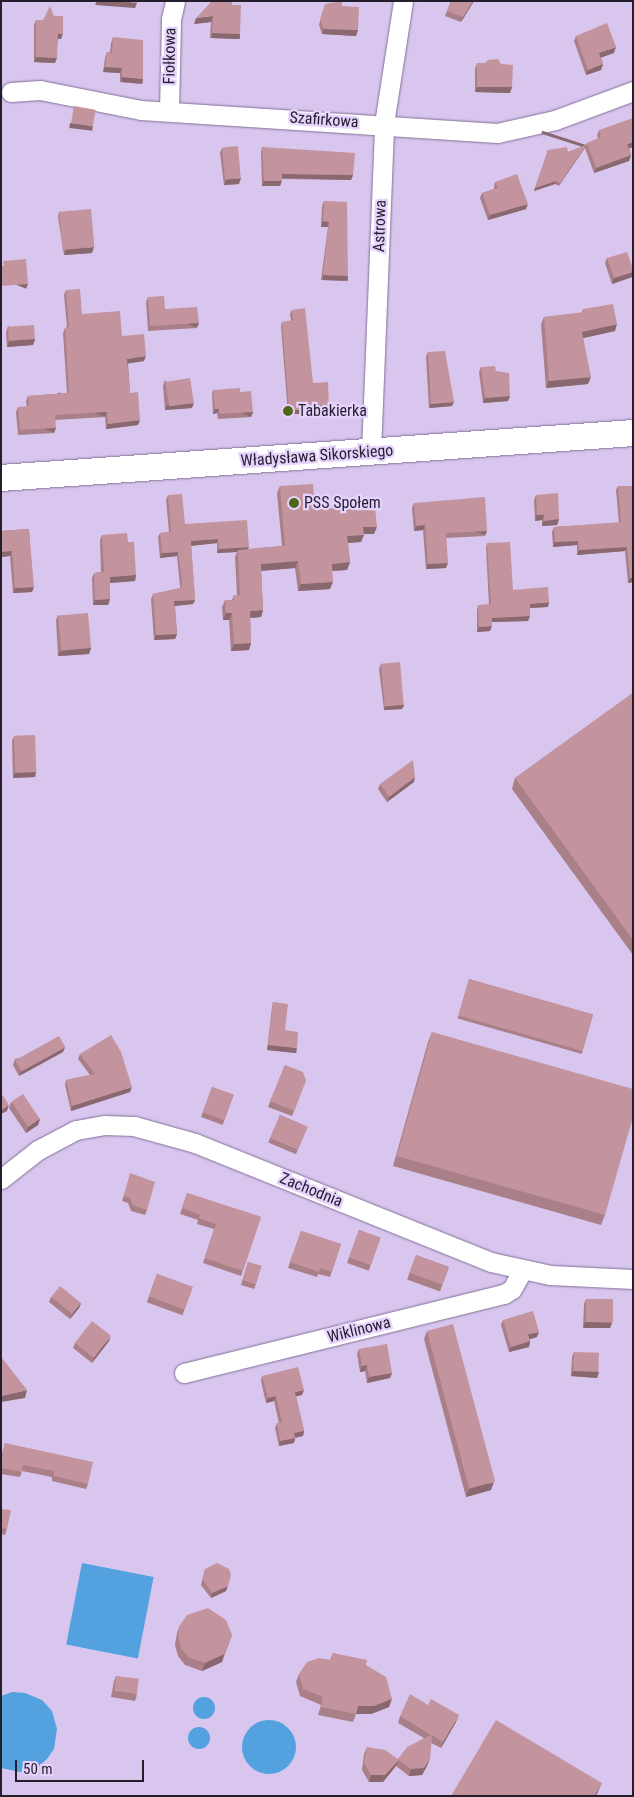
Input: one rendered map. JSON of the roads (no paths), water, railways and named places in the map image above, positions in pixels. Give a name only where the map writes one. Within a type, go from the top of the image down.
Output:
[{"type":"main road","name":"Władysława Sikorskiego","points":[[1,478],[633,433]]},
{"type":"street","name":"Fiołkowa","points":[[169,110],[171,19],[175,1]]},
{"type":"street","name":"Astrowa","points":[[371,452],[384,124],[402,1]]},
{"type":"street","name":"Szafirkowa","points":[[11,92],[40,90],[141,110],[169,110],[497,133],[555,120],[633,91]]},
{"type":"street","name":"Zachodnia","points":[[1,1179],[38,1150],[76,1130],[104,1126],[134,1126],[195,1143],[476,1257],[522,1271],[550,1275],[633,1279]]},
{"type":"street","name":"Wiklinowa","points":[[184,1373],[504,1294],[512,1289],[522,1271]]},
{"type":"water","points":[[82,1563],[154,1577],[138,1658],[66,1644]]},
{"type":"water","points":[[12,1692],[25,1693],[42,1700],[52,1711],[57,1729],[54,1749],[47,1759],[38,1767],[20,1772],[1,1768],[1,1696]]},
{"type":"water","points":[[204,1697],[212,1700],[215,1708],[212,1716],[204,1719],[196,1716],[193,1708],[196,1700]]},
{"type":"water","points":[[264,1720],[274,1720],[284,1724],[292,1732],[296,1747],[292,1762],[284,1770],[274,1774],[264,1774],[254,1770],[246,1762],[242,1752],[242,1742],[246,1732],[254,1724]]},
{"type":"water","points":[[199,1727],[207,1730],[210,1738],[207,1746],[199,1749],[191,1746],[188,1738],[191,1730]]},
{"type":"place","name":"Tabakierka","points":[[288,411]]},
{"type":"place","name":"PSS Społem","points":[[294,503]]}]
